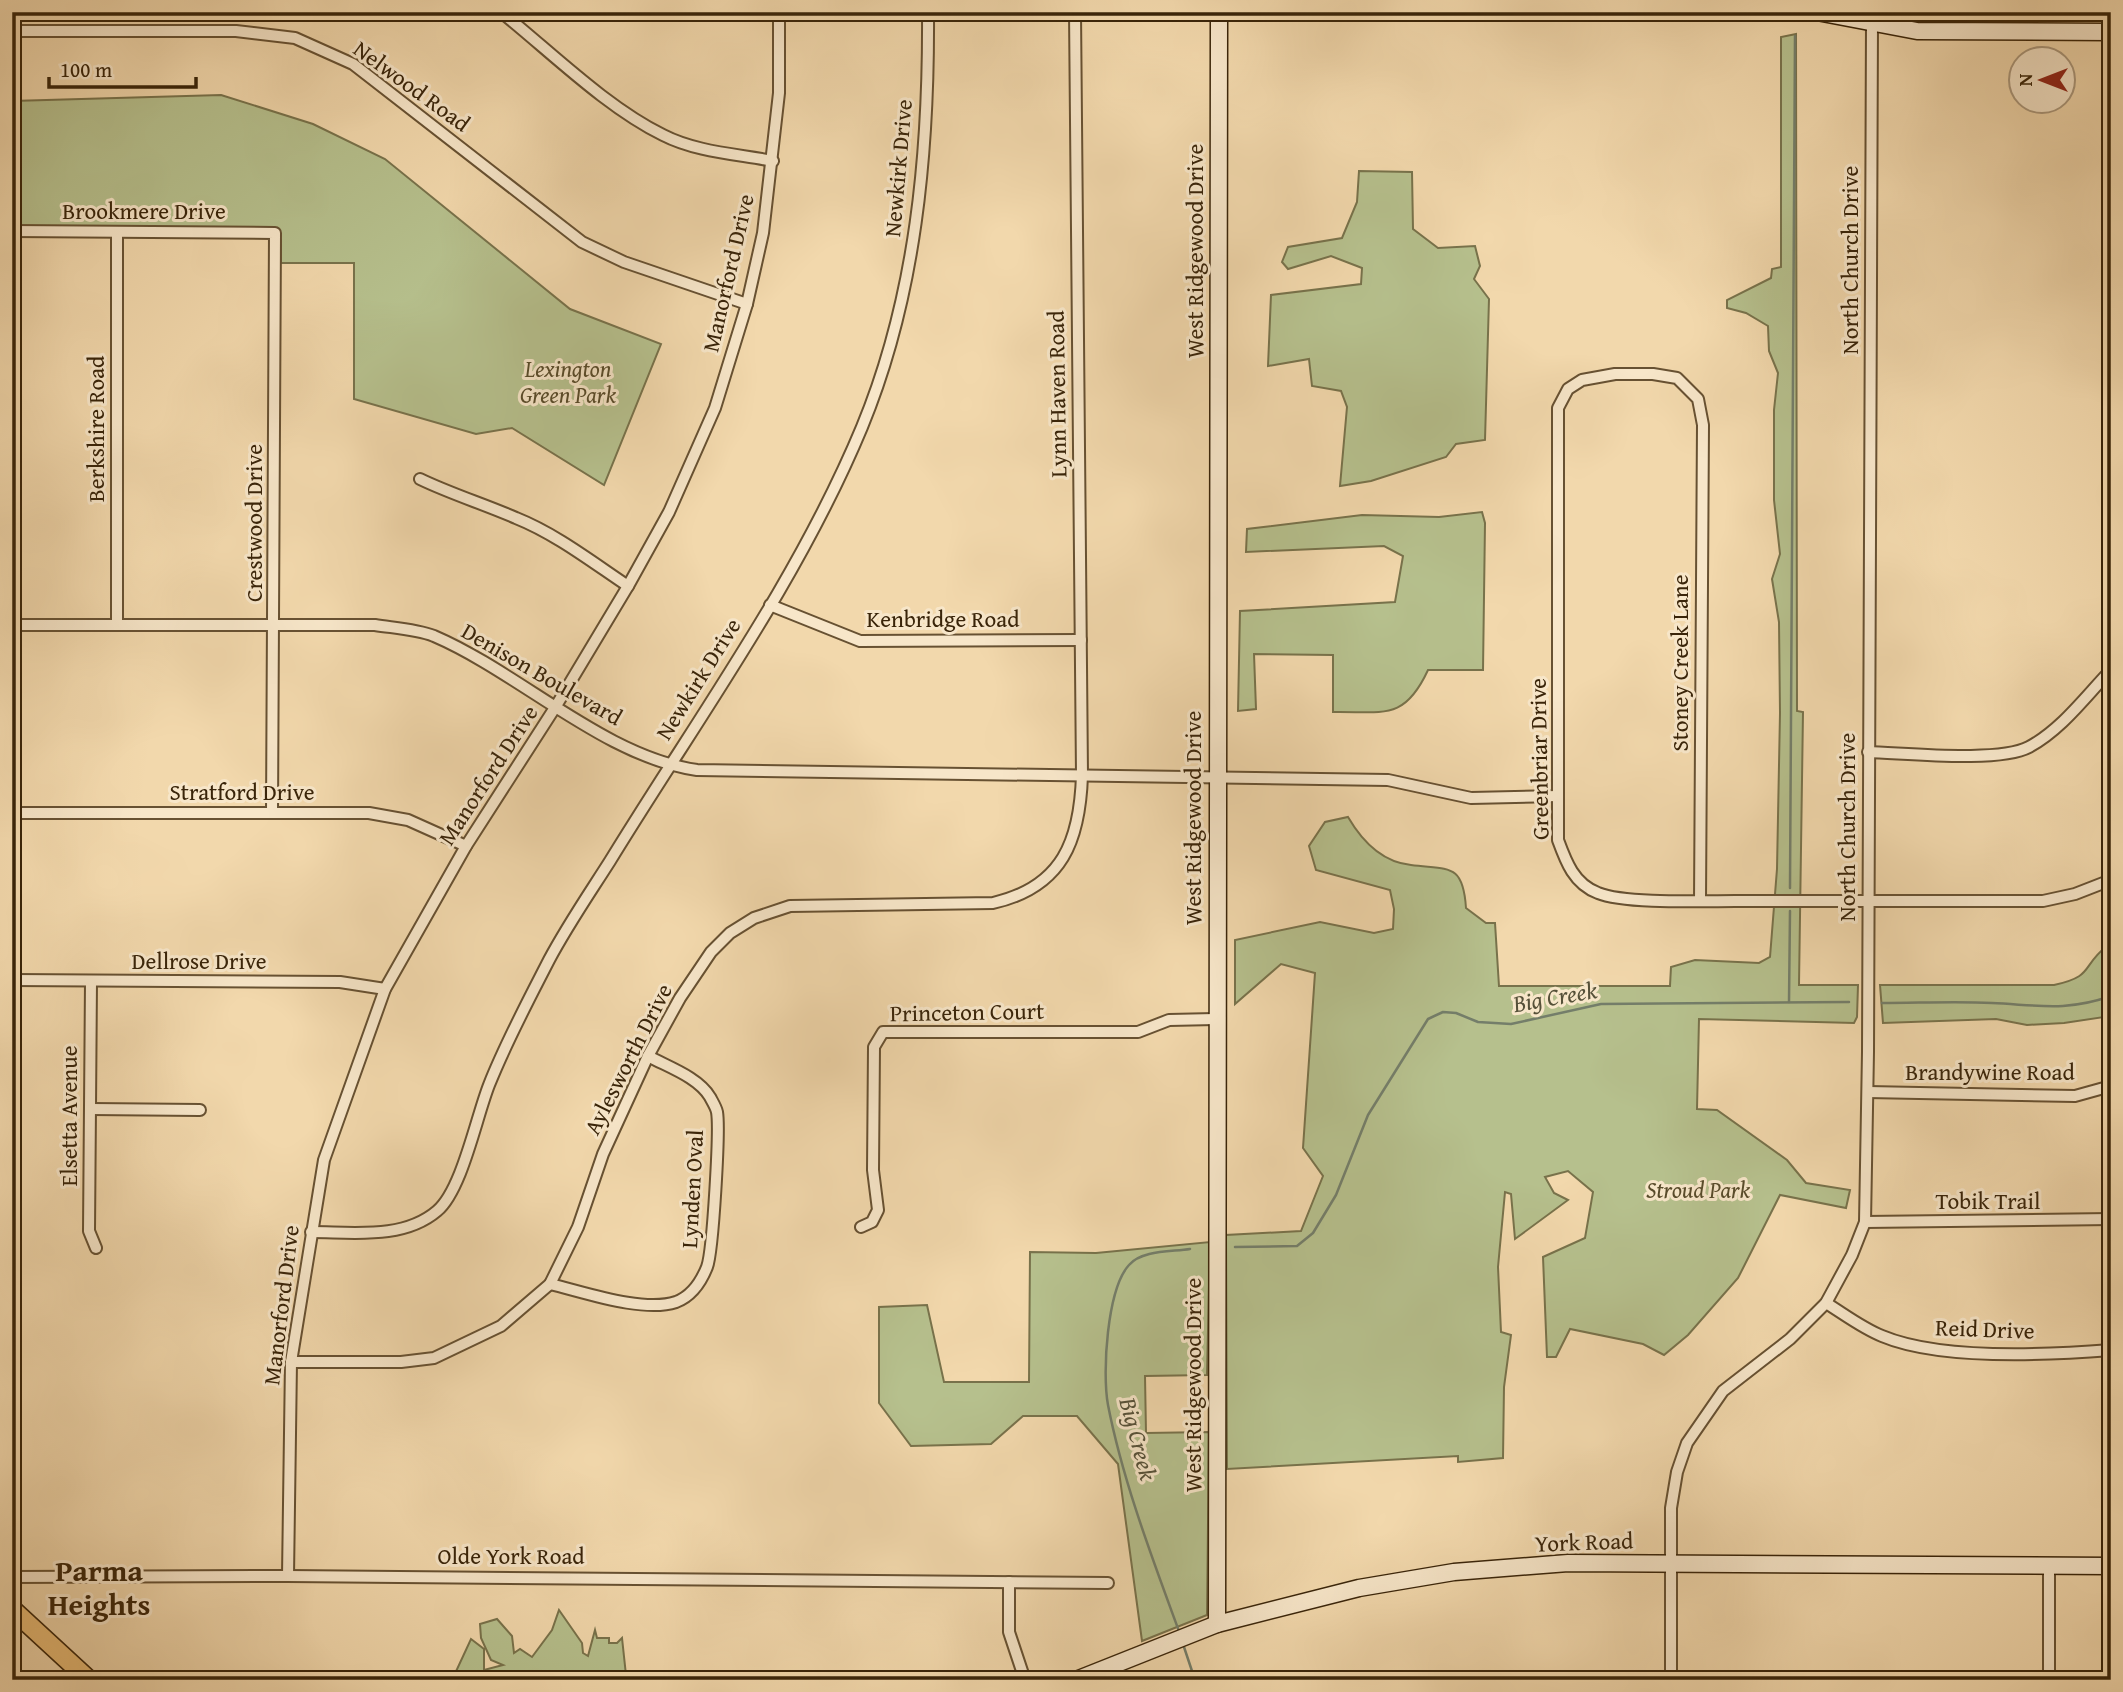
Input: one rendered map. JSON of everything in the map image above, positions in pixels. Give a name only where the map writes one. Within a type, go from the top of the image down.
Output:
[{"type":"main road","name":"West Ridgewood Drive","points":[[1217,1624],[1215,1019],[1219,12]]},
{"type":"main road","points":[[1817,12],[1871,17],[1917,31],[2111,32]]},
{"type":"main road","name":"York Road","points":[[1076,1680],[1217,1624],[1359,1588],[1454,1572],[1567,1563],[2111,1566]]},
{"type":"main road","points":[[12,1609],[89,1680]]},
{"type":"street","points":[[501,12],[605,96],[663,135],[689,145],[773,161]]},
{"type":"street","name":"Manorford Drive","points":[[288,1576],[291,1362],[324,1160],[385,989],[466,846],[556,706],[628,586],[669,512],[715,408],[747,304],[763,233],[779,93],[779,12]]},
{"type":"street","name":"Newkirk Drive","points":[[311,1232],[388,1232],[417,1225],[440,1209],[456,1183],[488,1086],[514,1027],[553,953],[770,605],[825,508],[863,424],[902,301],[915,230],[925,142],[928,12]]},
{"type":"street","name":"Lynn Haven Road","points":[[1074,12],[1082,775]]},
{"type":"street","name":"North Church Drive","points":[[1671,1680],[1671,1508],[1687,1443],[1723,1391],[1790,1339],[1826,1303],[1865,1222],[1868,1092],[1871,17]]},
{"type":"street","name":"Nelwood Road","points":[[12,32],[236,32],[295,38],[353,64],[582,242],[624,262],[747,304]]},
{"type":"street","name":"Brookmere Drive","points":[[12,231],[275,233]]},
{"type":"street","name":"Berkshire Road","points":[[117,233],[117,625]]},
{"type":"street","name":"Crestwood Drive","points":[[272,813],[275,233]]},
{"type":"street","name":"Greenbriar Drive","points":[[1703,425],[1698,399],[1677,378],[1653,374],[1615,374],[1582,380],[1568,389],[1558,408],[1558,840],[1568,867],[1581,884],[1598,894],[1619,898],[1700,901],[2043,901],[2075,894],[2111,880]]},
{"type":"street","name":"Stoney Creek Lane","points":[[1700,901],[1703,425]]},
{"type":"street","points":[[420,479],[518,518],[560,541],[628,586]]},
{"type":"street","name":"Kenbridge Road","points":[[770,605],[860,641],[1081,640]]},
{"type":"street","name":"Denison Boulevard","points":[[12,625],[375,625],[430,635],[485,661],[619,743],[668,766],[697,770],[1388,779],[1471,797],[1558,796]]},
{"type":"street","points":[[1868,752],[2001,755],[2027,748],[2056,729],[2111,670]]},
{"type":"street","name":"Aylesworth Drive","points":[[291,1362],[401,1362],[433,1358],[501,1326],[550,1284],[578,1227],[603,1154],[648,1056],[680,998],[711,952],[730,933],[754,918],[790,906],[993,903],[1014,898],[1040,883],[1061,862],[1081,815],[1082,775]]},
{"type":"street","name":"Stratford Drive","points":[[12,813],[272,813],[382,816],[408,820],[466,846]]},
{"type":"street","name":"Dellrose Drive","points":[[12,980],[340,982],[385,989]]},
{"type":"street","name":"Elsetta Avenue","points":[[91,982],[89,1231],[96,1248]]},
{"type":"street","name":"Princeton Court","points":[[861,1227],[875,1220],[878,1210],[873,1170],[874,1047],[883,1032],[1138,1032],[1169,1020],[1215,1019]]},
{"type":"street","name":"Lynden Oval","points":[[550,1284],[614,1300],[656,1304],[676,1302],[695,1290],[708,1264],[718,1138],[717,1110],[709,1095],[698,1084],[648,1056]]},
{"type":"street","name":"Brandywine Road","points":[[1868,1092],[2075,1096],[2111,1086]]},
{"type":"street","points":[[91,1109],[200,1110]]},
{"type":"street","name":"Tobik Trail","points":[[1865,1222],[2111,1220]]},
{"type":"street","name":"Reid Drive","points":[[1826,1303],[1881,1336],[1923,1349],[1959,1352],[2111,1349]]},
{"type":"street","points":[[2049,1566],[2049,1680]]},
{"type":"street","name":"Olde York Road","points":[[12,1577],[288,1576],[1108,1583]]},
{"type":"street","points":[[1009,1582],[1009,1632],[1025,1680]]},
{"type":"green space","name":"Stroud Park","points":[[1796,34],[1797,711],[1803,712],[1799,985],[1858,985],[1857,1017],[1854,1023],[1699,1019],[1697,1109],[1717,1110],[1787,1160],[1806,1183],[1850,1190],[1846,1208],[1780,1195],[1738,1278],[1688,1335],[1664,1355],[1643,1344],[1570,1329],[1556,1357],[1547,1357],[1543,1257],[1585,1238],[1593,1192],[1568,1171],[1545,1177],[1554,1193],[1568,1200],[1515,1239],[1511,1194],[1505,1192],[1498,1267],[1501,1332],[1511,1335],[1504,1387],[1503,1458],[1458,1462],[1458,1456],[1227,1469],[1226,1235],[1301,1231],[1323,1176],[1303,1148],[1315,973],[1281,964],[1235,1004],[1235,940],[1320,922],[1374,933],[1393,929],[1394,909],[1390,890],[1316,870],[1309,846],[1325,822],[1348,817],[1366,842],[1390,860],[1444,869],[1457,875],[1466,908],[1486,923],[1495,923],[1499,986],[1670,986],[1671,967],[1695,960],[1759,963],[1770,957],[1777,869],[1780,713],[1779,622],[1772,579],[1780,554],[1774,500],[1774,410],[1778,373],[1769,351],[1768,326],[1746,313],[1727,308],[1727,300],[1771,278],[1772,269],[1781,267],[1781,37]]},
{"type":"green space","name":"Lexington Green Park","points":[[221,95],[313,124],[385,159],[570,309],[661,344],[604,485],[512,428],[476,434],[354,399],[354,263],[281,263],[281,240],[274,230],[12,227],[12,101]]},
{"type":"green space","points":[[1359,171],[1412,172],[1413,229],[1438,248],[1475,246],[1480,266],[1474,279],[1489,299],[1485,440],[1456,444],[1446,457],[1371,481],[1340,486],[1347,407],[1341,391],[1312,386],[1309,359],[1268,366],[1271,295],[1361,284],[1362,268],[1331,256],[1288,269],[1282,262],[1288,247],[1342,238],[1357,202]]},
{"type":"green space","points":[[1482,512],[1485,523],[1483,670],[1428,670],[1419,687],[1401,706],[1379,712],[1333,712],[1333,655],[1254,654],[1256,709],[1238,711],[1240,611],[1395,602],[1403,556],[1384,546],[1246,552],[1247,529],[1362,515],[1439,517]]},
{"type":"green space","points":[[2108,945],[2111,946],[2111,1016],[2027,1025],[1996,1019],[1883,1023],[1880,985],[2054,985],[2082,974]]},
{"type":"green space","points":[[1210,1242],[1207,1375],[1145,1376],[1146,1433],[1209,1432],[1207,1615],[1142,1641],[1118,1464],[1077,1416],[1023,1416],[991,1444],[911,1446],[879,1403],[879,1307],[927,1305],[944,1382],[1029,1382],[1030,1252],[1096,1253]]},
{"type":"green space","points":[[559,1610],[582,1643],[583,1653],[588,1656],[595,1630],[597,1638],[609,1638],[609,1643],[617,1643],[622,1638],[626,1675],[630,1680],[452,1680],[471,1639],[484,1649],[484,1670],[503,1665],[491,1660],[481,1638],[480,1624],[497,1619],[512,1636],[514,1653],[520,1649],[532,1657],[552,1630]]},
{"type":"waterway","points":[[1790,888],[1795,36]]},
{"type":"waterway","points":[[1789,1002],[1790,911]]},
{"type":"waterway","name":"Big Creek","points":[[1882,1003],[1965,1002],[2065,1006],[2111,996]]},
{"type":"waterway","name":"Big Creek","points":[[1235,1247],[1297,1246],[1313,1233],[1336,1195],[1368,1115],[1428,1019],[1443,1012],[1456,1013],[1478,1022],[1511,1024],[1601,1004],[1849,1002]]},
{"type":"waterway","name":"Big Creek","points":[[1180,1634],[1140,1521],[1114,1434],[1106,1391],[1106,1353],[1111,1311],[1122,1277],[1129,1265],[1149,1254],[1190,1249]]},
{"type":"waterway","name":"Big Creek","points":[[1183,1644],[1195,1680]]},
{"type":"district","name":"Parma Heights","points":[[99,1588]]}]
